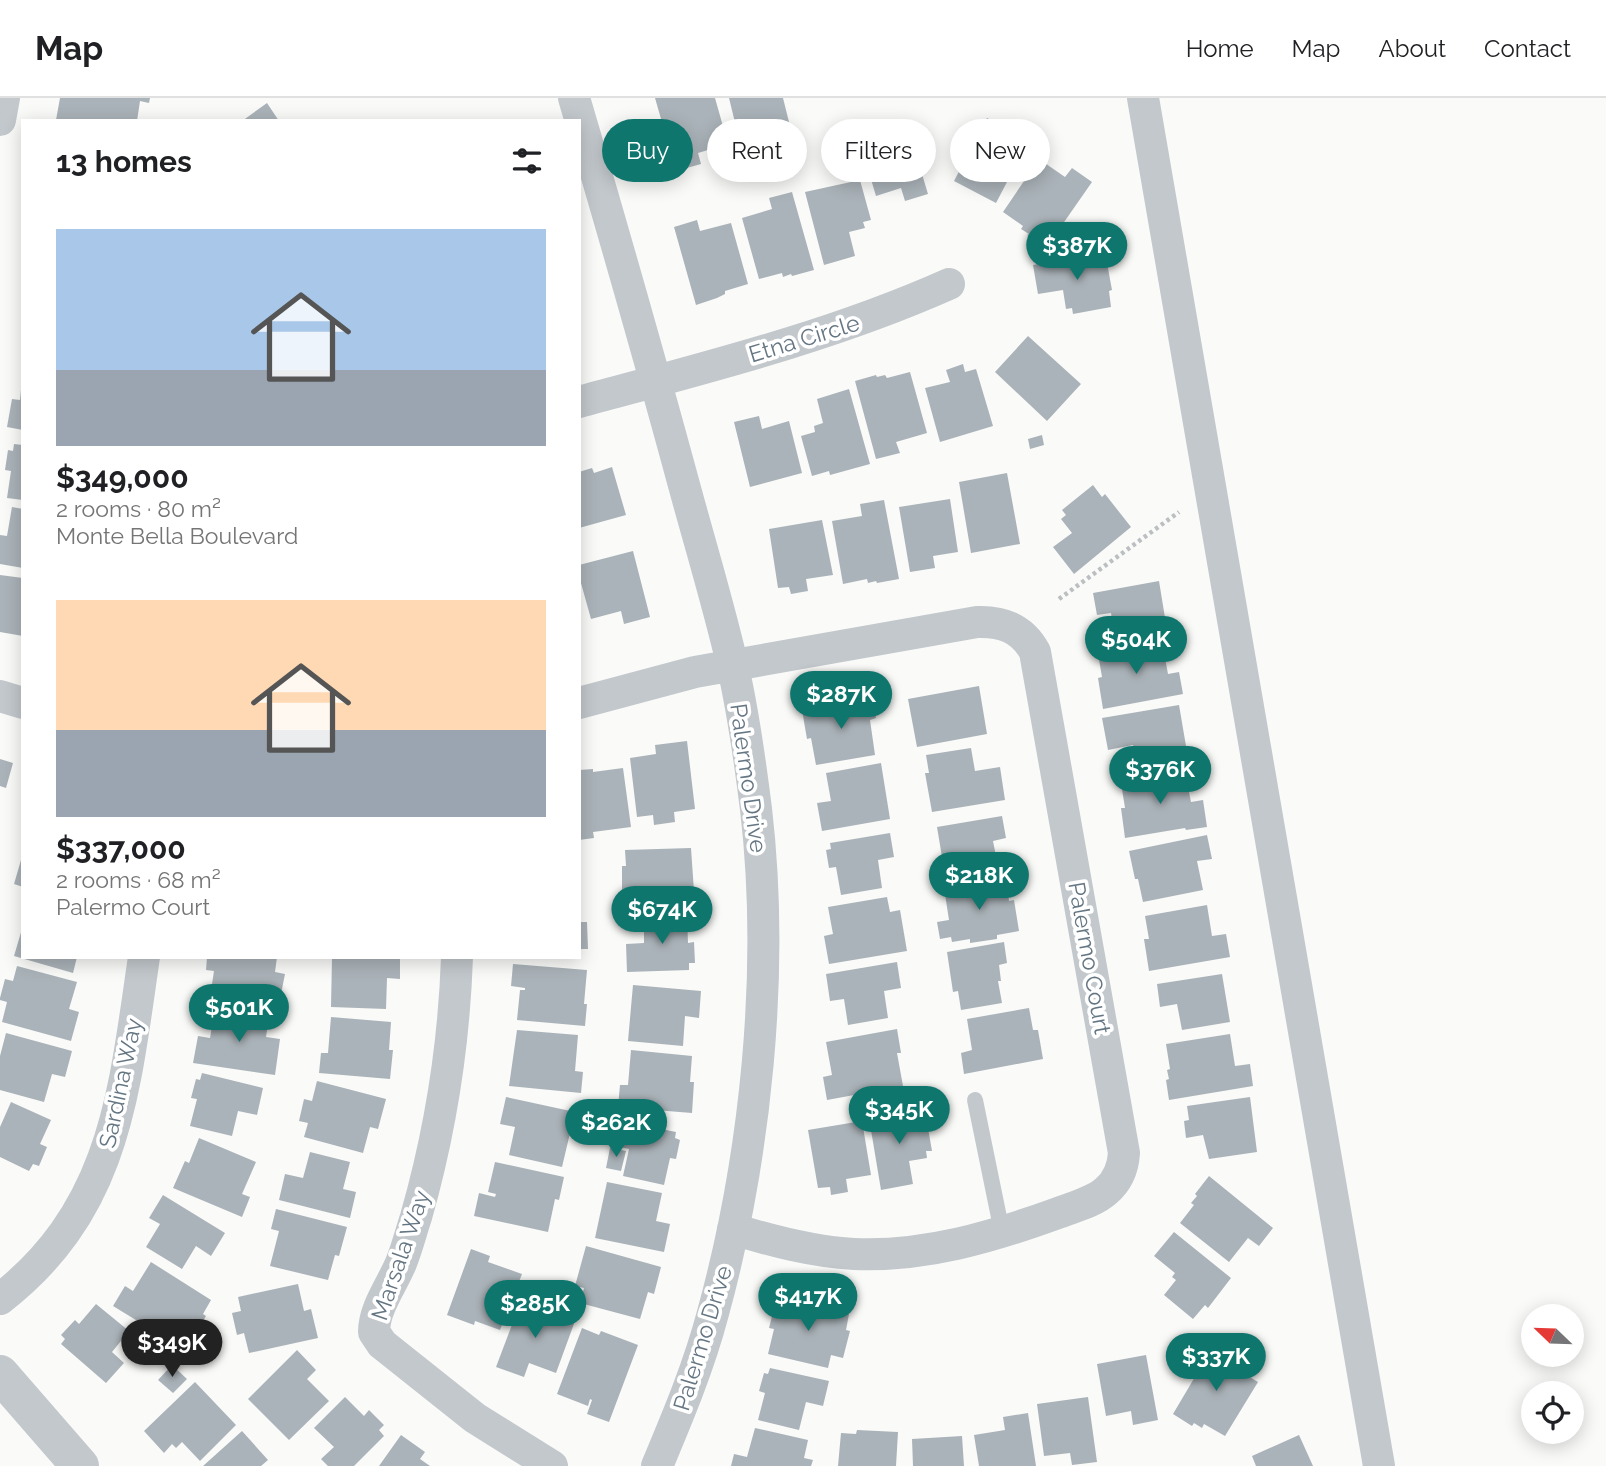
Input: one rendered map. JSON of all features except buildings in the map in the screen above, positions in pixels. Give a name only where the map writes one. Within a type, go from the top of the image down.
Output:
[{"type":"street","points":[[0,120],[4,98]]},
{"type":"street","name":"Palermo Drive","points":[[574,98],[580,119]]},
{"type":"street","points":[[1143,98],[1380,1466]]},
{"type":"street","name":"Palermo Drive","points":[[581,122],[656,381],[733,665],[756,810],[761,883],[759,1035],[751,1121],[733,1229],[713,1314],[694,1373],[657,1466]]},
{"type":"street","name":"Etna Circle","points":[[581,401],[822,334],[892,309],[949,284]]},
{"type":"street","name":"Palermo Court","points":[[581,701],[733,665],[977,622],[1002,623],[1012,628],[1022,634],[1035,652],[1124,1153],[1121,1172],[1100,1196],[1002,1232],[940,1249],[875,1255],[851,1254],[803,1247],[733,1229]]},
{"type":"street","points":[[0,696],[21,701]]},
{"type":"street","name":"Sardina Way","points":[[0,1299],[41,1262],[64,1235],[97,1178],[120,1108],[145,959]]},
{"type":"street","name":"Marsala Way","points":[[457,959],[456,997],[447,1069],[430,1163],[402,1261],[379,1309],[374,1332],[382,1344],[475,1418],[552,1466]]},
{"type":"street","points":[[0,1374],[80,1466]]},
{"type":"lane","points":[[975,1100],[1002,1232]]},
{"type":"path","points":[[1059,599],[1179,512]]}]
